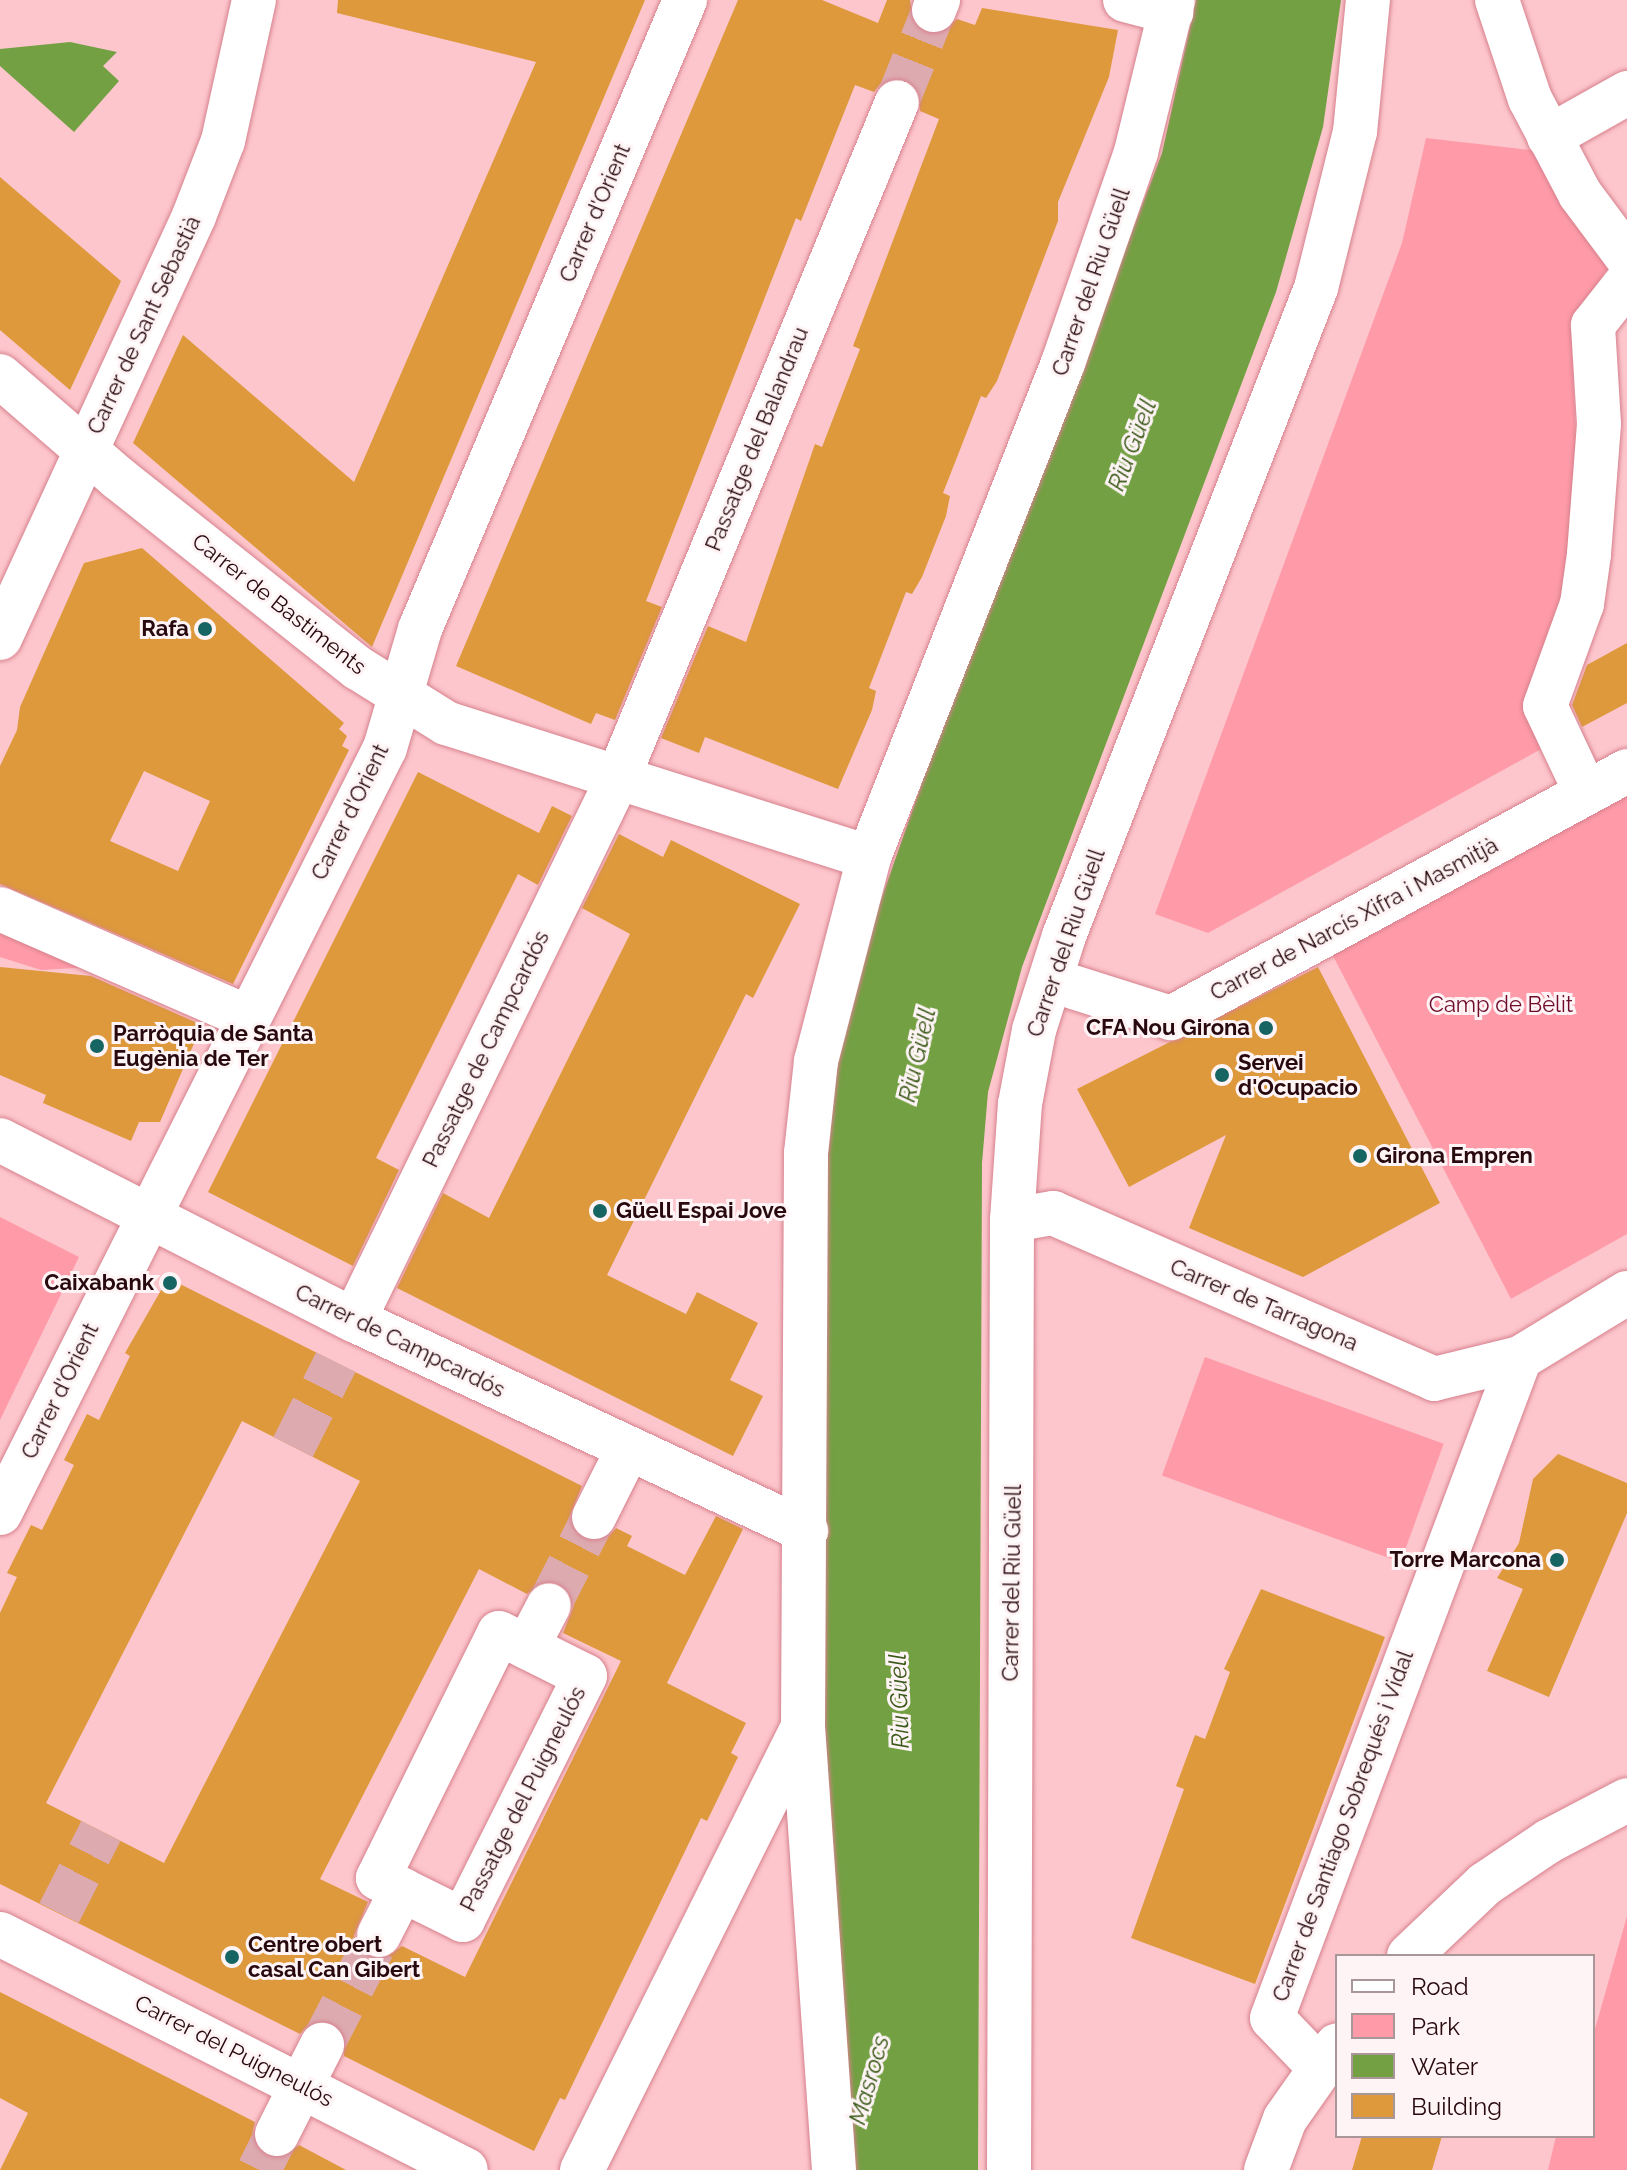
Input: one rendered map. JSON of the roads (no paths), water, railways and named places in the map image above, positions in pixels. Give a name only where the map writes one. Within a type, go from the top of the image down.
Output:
[{"type":"street","name":"Carrer de Sant Sebastià","points":[[2,631],[194,216],[223,141],[254,0]]},
{"type":"street","name":"Carrer d'Orient","points":[[0,1513],[147,1215],[385,748],[420,629],[685,0]]},
{"type":"street","points":[[1125,0],[1172,6]]},
{"type":"street","name":"Carrer del Riu Güell","points":[[1009,2170],[1012,1220],[1020,1104],[1034,1030],[1064,936],[1316,288],[1355,132],[1368,0]]},
{"type":"street","points":[[1497,0],[1530,99],[1549,137],[1580,194],[1627,257]]},
{"type":"street","name":"Carrer del Riu Güell","points":[[832,2158],[803,1726],[806,1153],[816,1061],[869,857],[1063,363],[1136,152],[1172,6]]},
{"type":"street","points":[[1549,137],[1627,93]]},
{"type":"street","name":"Passatge del Balandrau","points":[[618,778],[897,102]]},
{"type":"street","points":[[1586,793],[1545,706],[1582,604],[1589,554],[1599,424],[1593,325],[1627,282]]},
{"type":"street","name":"Carrer de Bastiments","points":[[0,376],[358,668],[401,692],[446,723],[869,857]]},
{"type":"street","name":"Carrer de Narcís Xifra i Masmitjà","points":[[1073,987],[1171,1018],[1627,771]]},
{"type":"street","name":"Passatge de Campcardós","points":[[354,1320],[618,778]]},
{"type":"street","points":[[0,909],[247,1017]]},
{"type":"street","name":"Carrer de Campcardós","points":[[0,1140],[354,1320],[806,1531]]},
{"type":"street","name":"Carrer de Tarragona","points":[[1012,1220],[1053,1213],[1434,1379],[1520,1358],[1627,1293]]},
{"type":"street","name":"Carrer de Santiago Sobrequés i Vidal","points":[[1266,2170],[1285,2119],[1328,2056],[1272,2018],[1420,1613],[1520,1358]]},
{"type":"street","points":[[594,1517],[628,1449]]},
{"type":"street","points":[[527,1647],[549,1605]]},
{"type":"street","name":"Passatge del Puigneulós","points":[[499,1633],[527,1647],[585,1676],[463,1920],[378,1878],[499,1633]]},
{"type":"street","name":"Carrer del Riu Güell","points":[[582,2170],[803,1726]]},
{"type":"street","points":[[1411,1954],[1485,1884],[1549,1841],[1627,1800]]},
{"type":"street","points":[[379,1935],[402,1890]]},
{"type":"street","name":"Carrer del Puigneulós","points":[[0,1934],[466,2170]]},
{"type":"street","points":[[277,2134],[322,2045]]},
{"type":"water","points":[[1196,0],[1341,0],[1323,127],[1276,292],[1022,967],[988,1092],[982,1163],[978,2170],[854,2170],[824,1721],[823,1197],[837,1064],[875,917],[923,780],[1162,153]]},
{"type":"water","points":[[70,42],[117,52],[103,66],[119,81],[74,132],[0,66],[0,49]]},
{"type":"tunnel","points":[[897,102],[934,10]]},
{"type":"tunnel","points":[[293,1447],[336,1362]]},
{"type":"tunnel","points":[[549,1605],[594,1517]]},
{"type":"tunnel","points":[[59,1913],[101,1831]]},
{"type":"tunnel","points":[[322,2045],[379,1935]]},
{"type":"tunnel","points":[[259,2170],[277,2134]]},
{"type":"place","name":"Rafa","points":[[205,629]]},
{"type":"place","name":"CFA Nou Girona","points":[[1266,1028]]},
{"type":"place","name":"Parròquia de Santa Eugènia de Ter","points":[[97,1046]]},
{"type":"place","name":"Servei d'Ocupacio","points":[[1222,1075]]},
{"type":"place","name":"Girona Empren","points":[[1360,1156]]},
{"type":"place","name":"Güell Espai Jove","points":[[600,1211]]},
{"type":"place","name":"Caixabank","points":[[170,1283]]},
{"type":"place","name":"Torre Marcona","points":[[1557,1560]]},
{"type":"place","name":"Centre obert casal Can Gibert","points":[[232,1957]]},
{"type":"water label","name":"Riu Güell","points":[[1132,445]]},
{"type":"water label","name":"Riu Güell","points":[[917,1055]]},
{"type":"water label","name":"Riu Güell","points":[[899,1701]]},
{"type":"water label","name":"Masrocs","points":[[869,2080]]},
{"type":"park label","name":"Camp de Bèlit","points":[[1501,1005]]}]
